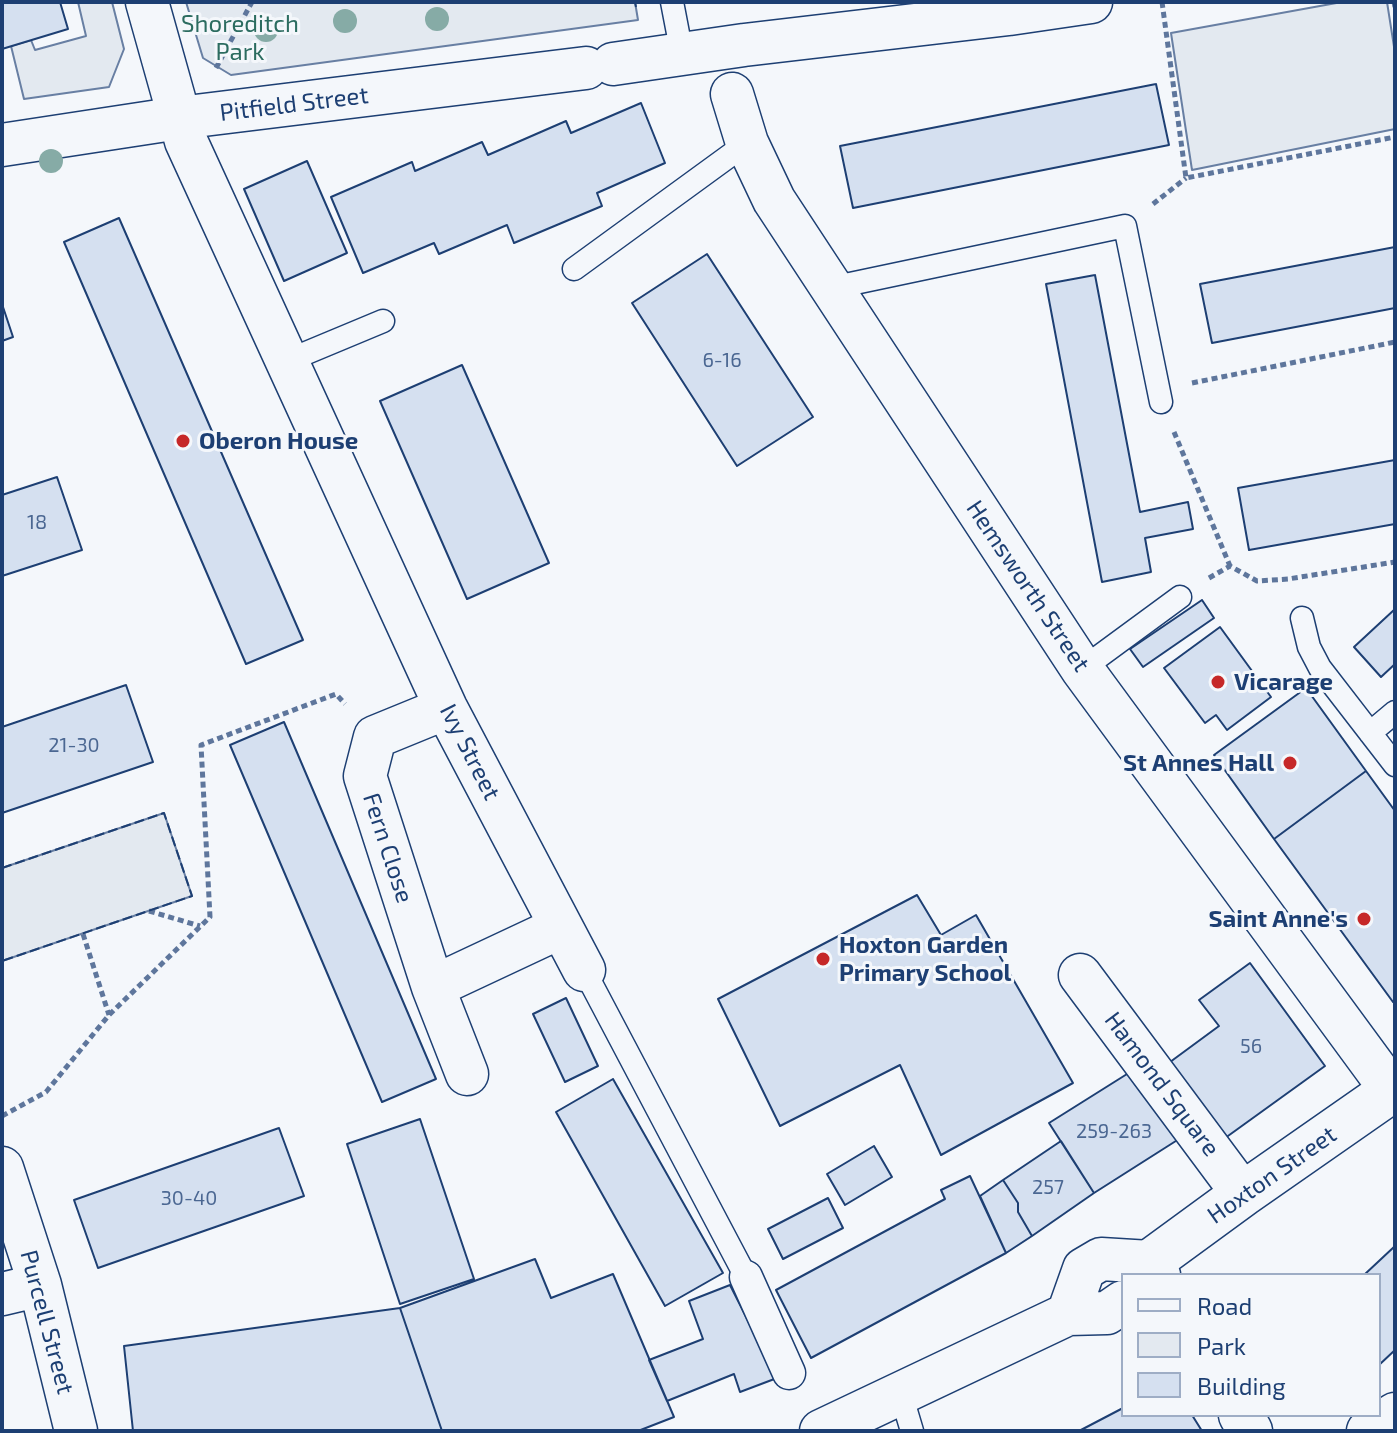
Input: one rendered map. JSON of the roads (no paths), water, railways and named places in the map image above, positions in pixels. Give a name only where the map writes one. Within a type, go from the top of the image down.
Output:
[{"type":"street","name":"Ivy Street","points":[[147,2],[186,141],[446,708],[584,970]]},
{"type":"street","name":"Pitfield Street","points":[[2,145],[179,118],[682,54],[728,70],[1091,2]]},
{"type":"street","name":"Hemsworth Street","points":[[728,70],[747,143],[774,200],[831,288],[1082,669],[1394,1089]]},
{"type":"street","name":"Fern Close","points":[[446,708],[375,737],[365,776],[433,987],[467,1074]]},
{"type":"street","points":[[433,987],[561,927]]},
{"type":"street","name":"Hamond Square","points":[[1080,975],[1243,1194]]},
{"type":"street","name":"Hoxton Street","points":[[1068,1314],[1084,1269],[1101,1259],[1150,1271],[1243,1194],[1394,1089]]},
{"type":"street","name":"Purcell Street","points":[[2,1168],[21,1290],[76,1431]]},
{"type":"street","name":"Ivy Street","points":[[746,1277],[789,1373]]},
{"type":"street","points":[[821,1431],[906,1413],[1068,1314],[1107,1313],[1121,1303]]},
{"type":"street","points":[[1368,1431],[1395,1414]]},
{"type":"lane","points":[[672,2],[682,54]]},
{"type":"lane","points":[[574,269],[747,143]]},
{"type":"lane","points":[[831,288],[1125,226],[1160,396]]},
{"type":"lane","points":[[287,361],[383,321]]},
{"type":"lane","points":[[1082,669],[1180,597]]},
{"type":"lane","points":[[1302,618],[1309,647],[1320,668],[1395,765]]},
{"type":"lane","points":[[1370,733],[1395,712]]},
{"type":"lane","name":"Ivy Street","points":[[584,970],[746,1277]]},
{"type":"place","name":"Oberon House","points":[[183,441]]},
{"type":"place","name":"Vicarage","points":[[1218,682]]},
{"type":"place","name":"St Annes Hall","points":[[1290,763]]},
{"type":"place","name":"Saint Anne's","points":[[1364,919]]},
{"type":"place","name":"Hoxton Garden Primary School","points":[[823,959]]},
{"type":"park label","name":"Shoreditch Park","points":[[240,38]]}]
